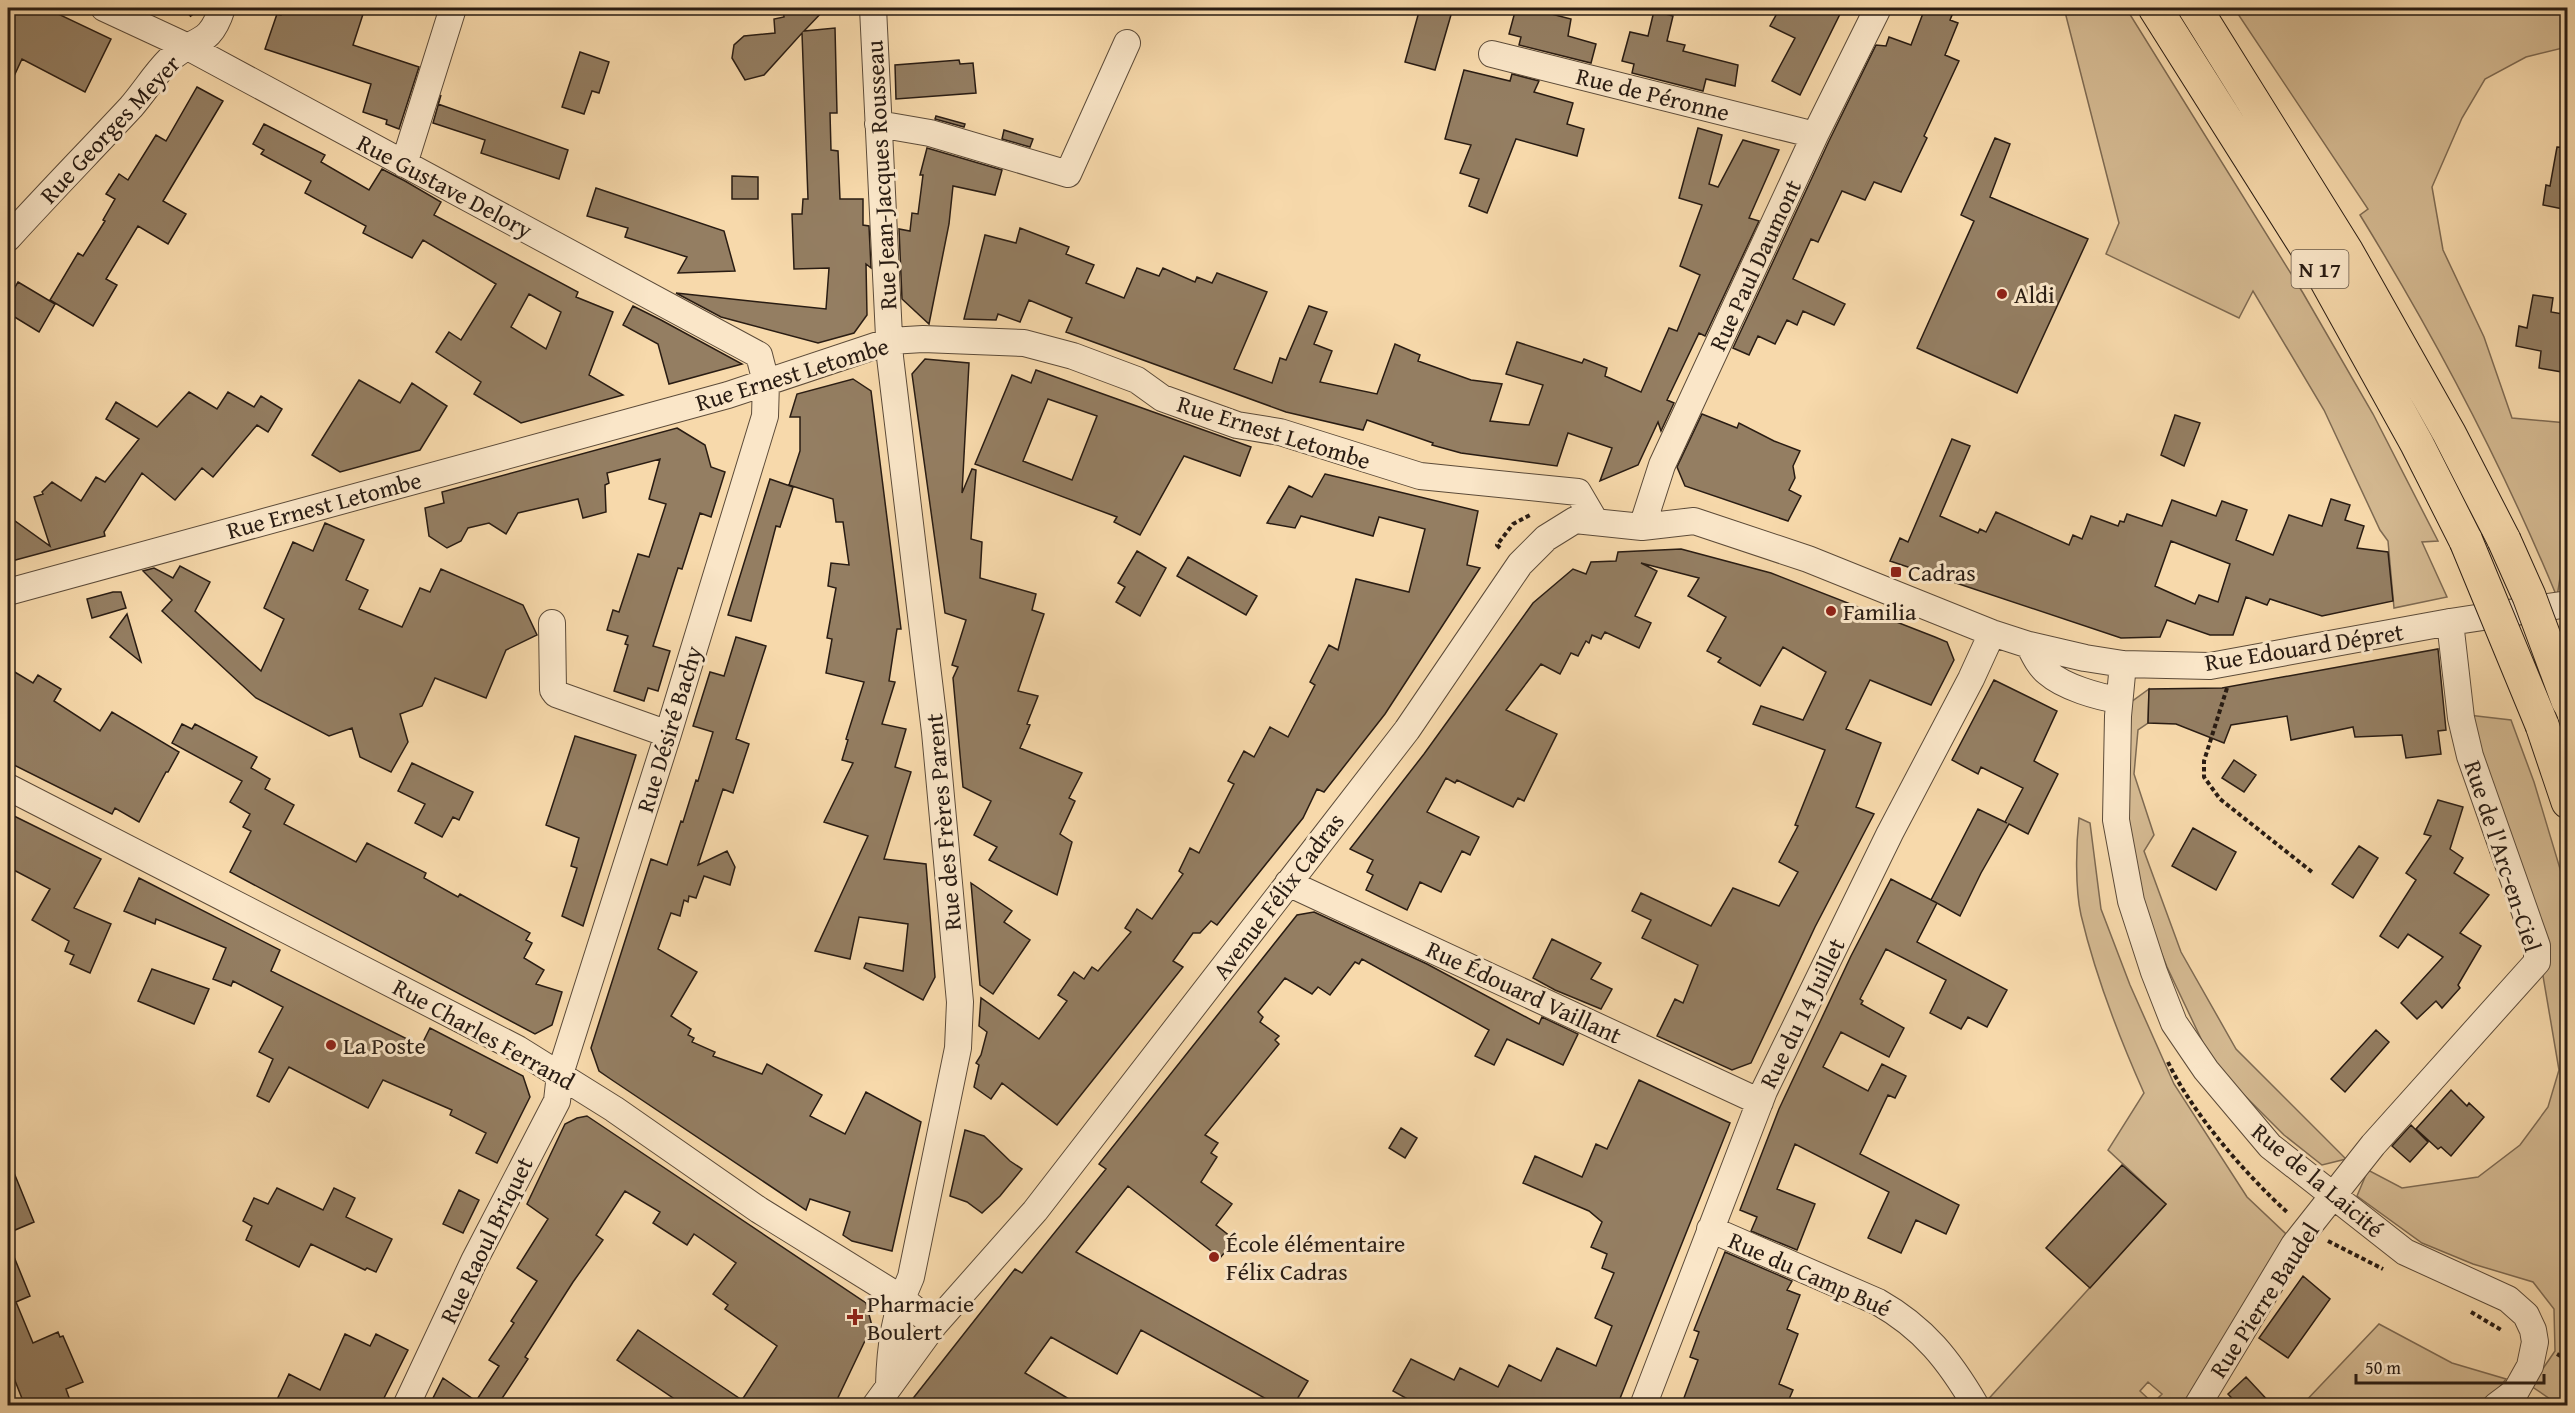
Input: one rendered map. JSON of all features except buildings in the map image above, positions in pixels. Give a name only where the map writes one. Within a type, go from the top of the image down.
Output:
[{"type":"highway","name":"N 17","points":[[2155,8],[2320,270],[2417,444],[2466,541],[2542,725],[2568,802]]},
{"type":"highway","name":"N 17","points":[[2195,8],[2347,252],[2450,433],[2504,540],[2529,596],[2568,701]]},
{"type":"street","name":"Rue Gustave Delory","points":[[104,8],[188,47],[759,355],[766,382]]},
{"type":"street","name":"Rue Georges Meyer","points":[[8,238],[132,105],[169,60],[188,47],[204,40],[212,31],[222,8]]},
{"type":"street","points":[[404,164],[453,8]]},
{"type":"street","name":"Rue Jean-Jacques Rousseau","points":[[873,8],[890,341]]},
{"type":"street","name":"Rue Paul Daumont","points":[[1642,527],[1662,465],[1815,135],[1878,8]]},
{"type":"street","points":[[878,124],[930,133],[1068,174],[1127,43]]},
{"type":"street","name":"Rue de Péronne","points":[[1492,54],[1815,135]]},
{"type":"street","name":"Rue Ernest Letombe","points":[[8,592],[728,395],[890,341],[923,339],[1024,343],[1073,356],[1137,380],[1162,398],[1237,425],[1280,432],[1420,476],[1578,492],[1595,521]]},
{"type":"street","name":"Rue des Frères Parent","points":[[882,1395],[893,1327],[901,1298],[911,1277],[931,1185],[958,1048],[960,1002],[935,732],[890,357],[890,341]]},
{"type":"street","name":"Rue Désiré Bachy","points":[[560,1074],[668,734],[765,416],[766,382]]},
{"type":"street","name":"Avenue Félix Cadras","points":[[882,1395],[934,1324],[1035,1211],[1407,730],[1520,564],[1546,538],[1575,520],[1642,527]]},
{"type":"street","name":"Rue Edouard Dépret","points":[[1642,527],[1694,521],[1808,559],[1992,633],[2029,645],[2123,664],[2175,666],[2225,664],[2450,622],[2568,604]]},
{"type":"street","name":"Rue de l'Arc-en-Ciel","points":[[2334,1196],[2373,1144],[2536,962],[2536,946],[2470,756],[2461,718],[2450,622]]},
{"type":"street","points":[[552,623],[553,690],[556,694],[668,734]]},
{"type":"street","name":"Rue du 14 Juillet","points":[[1643,1406],[1760,1102],[1784,1048],[1885,843],[1971,679],[1992,633]]},
{"type":"street","points":[[2029,645],[2048,674],[2101,697],[2120,700]]},
{"type":"street","name":"Rue de la Laicité","points":[[2123,664],[2116,761],[2116,820],[2131,901],[2154,972],[2174,1023],[2206,1071],[2270,1146],[2405,1252],[2508,1299],[2526,1315],[2533,1330],[2535,1342],[2530,1366],[2516,1391],[2496,1406]]},
{"type":"street","name":"Rue Charles Ferrand","points":[[8,787],[518,1049],[560,1074],[759,1210],[901,1298],[934,1324]]},
{"type":"street","name":"Rue Édouard Vaillant","points":[[1288,883],[1760,1102]]},
{"type":"street","name":"Rue Raoul Briquet","points":[[406,1406],[474,1261],[557,1101],[560,1074]]},
{"type":"street","name":"Rue Pierre Baudel","points":[[2197,1406],[2282,1263],[2334,1196]]},
{"type":"street","name":"Rue du Camp Bué","points":[[1710,1229],[1878,1302],[1904,1317],[1929,1339],[1954,1370],[1976,1406]]},
{"type":"path","points":[[2225,664],[2227,692],[2211,731],[2204,761],[2204,777],[2220,799],[2312,872]]},
{"type":"shaded area","points":[[2064,8],[2126,8],[2303,293],[2373,414],[2438,541],[2422,542],[2447,597],[2394,608],[2388,541],[2380,530],[2324,410],[2253,291],[2239,318],[2106,254],[2119,223]]},
{"type":"shaded area","points":[[2234,8],[2567,8],[2567,47],[2526,57],[2485,79],[2462,118],[2432,187],[2443,250],[2484,337],[2512,418],[2567,423],[2562,496],[2567,497],[2567,533],[2557,597],[2514,498],[2466,402],[2415,307],[2360,215],[2368,209]]},
{"type":"shaded area","points":[[2149,689],[2148,723],[2138,730],[2134,774],[2154,835],[2144,851],[2181,952],[2236,1049],[2346,1159],[2322,1165],[2284,1135],[2213,1064],[2167,967],[2138,895],[2125,819],[2127,705]]},
{"type":"shaded area","points":[[2468,715],[2511,720],[2534,782],[2567,892],[2567,1405],[2559,1405],[2531,1386],[2555,1351],[2554,1309],[2533,1282],[2473,1264],[2422,1243],[2357,1196],[2368,1170],[2402,1188],[2478,1177],[2520,1145],[2548,1107],[2559,1070],[2542,970]]},
{"type":"shaded area","points":[[2079,818],[2090,823],[2101,909],[2130,985],[2174,1084],[2247,1197],[2286,1234],[2183,1405],[1983,1405],[2166,1204],[2108,1150],[2144,1093],[2108,1005],[2081,915],[2077,880]],"holes":[[[2148,1382],[2162,1394],[2153,1403],[2140,1391]]]},
{"type":"shaded area","points":[[2379,1324],[2452,1363],[2506,1379],[2496,1392],[2475,1405],[2301,1406]]},
{"type":"place","name":"Aldi","points":[[2002,294]]},
{"type":"place","name":"Cadras","points":[[1896,572]]},
{"type":"place","name":"Familia","points":[[1831,611]]},
{"type":"place","name":"La Poste","points":[[331,1045]]},
{"type":"place","name":"École élémentaire Félix Cadras","points":[[1214,1257]]},
{"type":"place","name":"Pharmacie Boulert","points":[[855,1317]]}]
